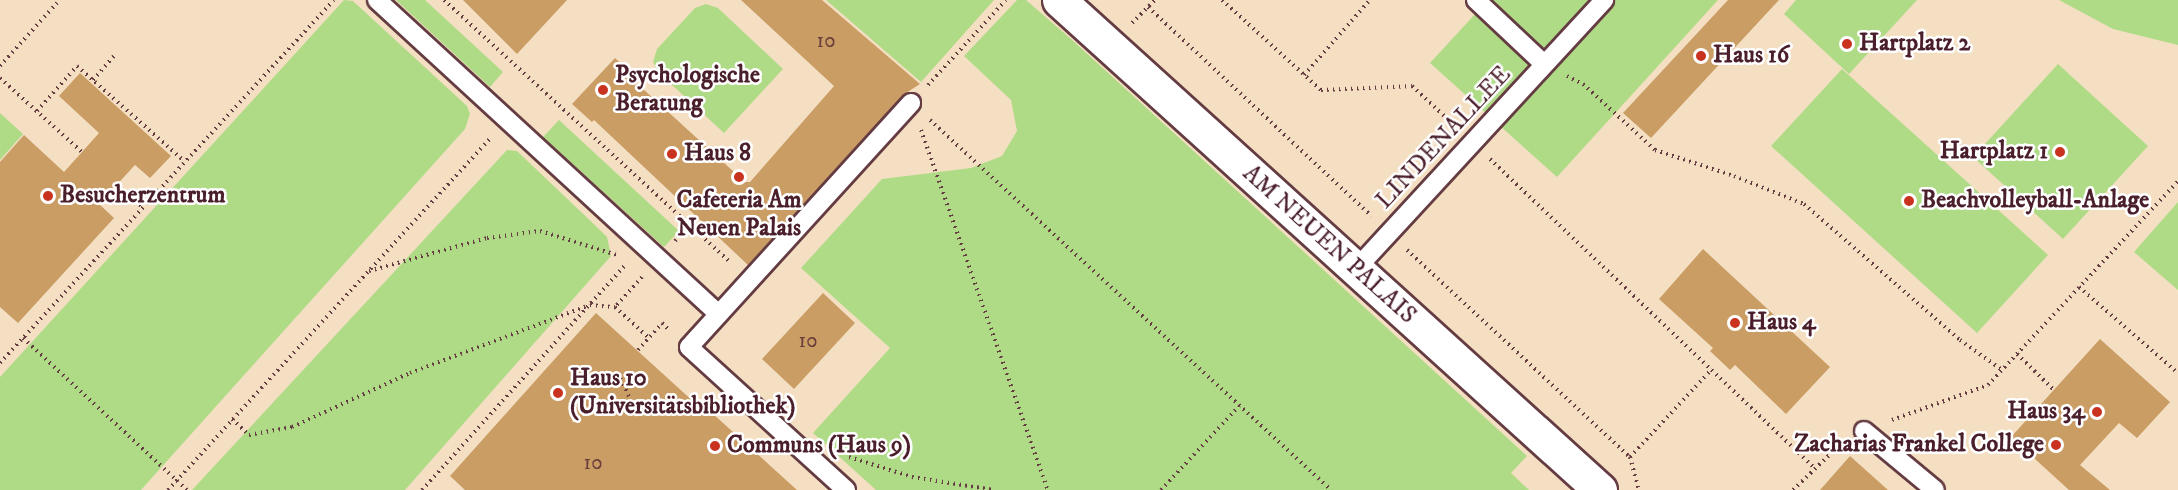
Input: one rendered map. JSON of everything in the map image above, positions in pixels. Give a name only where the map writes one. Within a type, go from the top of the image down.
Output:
[{"type":"street","name":"AM NEUEN PALAIS","points":[[1059,0],[1600,490]]},
{"type":"lane","points":[[377,0],[719,314]]},
{"type":"lane","points":[[1476,0],[1544,64]]},
{"type":"lane","name":"LINDENALLEE","points":[[1356,269],[1604,0]]},
{"type":"lane","points":[[846,490],[688,348],[911,103]]},
{"type":"lane","points":[[1864,431],[1935,490]]},
{"type":"path","points":[[0,363],[334,0]]},
{"type":"path","points":[[444,0],[750,280]]},
{"type":"path","points":[[911,103],[1006,0]]},
{"type":"path","points":[[1222,0],[1321,90],[1412,86],[1813,467]]},
{"type":"path","points":[[1304,75],[1370,0]]},
{"type":"path","points":[[0,66],[57,3]]},
{"type":"path","points":[[1148,8],[1630,457],[1639,490]]},
{"type":"path","points":[[93,80],[114,56]]},
{"type":"path","points":[[1544,64],[1583,84],[1655,150],[1804,204],[1960,340],[2002,370]]},
{"type":"path","points":[[37,111],[77,66],[185,162]]},
{"type":"path","points":[[0,78],[82,152]]},
{"type":"path","points":[[911,103],[1331,490]]},
{"type":"path","points":[[911,103],[1048,490]]},
{"type":"path","points":[[168,490],[508,120]]},
{"type":"path","points":[[1793,490],[1838,444],[1864,431],[1988,385],[2178,182]]},
{"type":"path","points":[[117,184],[143,208]]},
{"type":"path","points":[[368,271],[487,238],[540,231],[630,260],[422,490]]},
{"type":"path","points":[[2079,287],[2178,373]]},
{"type":"path","points":[[232,419],[249,435],[292,427],[410,373],[590,305],[615,306]]},
{"type":"path","points":[[638,350],[662,323],[688,348]]},
{"type":"path","points":[[22,338],[187,490]]},
{"type":"path","points":[[2017,354],[2054,390]]},
{"type":"path","points":[[1630,457],[1712,369]]},
{"type":"path","points":[[618,373],[637,414]]},
{"type":"path","points":[[1161,490],[1239,406]]},
{"type":"path","points":[[816,463],[847,456],[912,477],[994,490]]},
{"type":"green space","points":[[344,0],[353,1],[467,106],[470,114],[465,129],[141,490],[0,490],[0,377]]},
{"type":"green space","points":[[396,0],[425,0],[503,72],[490,87]]},
{"type":"green space","points":[[826,0],[994,0],[921,82]]},
{"type":"green space","points":[[1017,0],[1026,0],[1071,39],[1527,456],[1511,473],[1529,490],[876,490],[813,433],[890,348],[801,268],[882,179],[971,168],[1002,156],[1017,131],[1011,100],[964,56]]},
{"type":"green space","points":[[1488,0],[1718,0],[1557,177],[1430,63]]},
{"type":"green space","name":"Hartplatz 2","points":[[1796,0],[1917,0],[1849,74],[1784,14]]},
{"type":"green space","points":[[2059,0],[2178,0],[2178,45],[2113,29]]},
{"type":"green space","points":[[706,4],[718,8],[783,69],[724,133],[658,72],[653,62],[657,49],[695,8]]},
{"type":"green space","name":"Hartplatz 1","points":[[2058,64],[2148,146],[2063,239],[1973,157]]},
{"type":"green space","name":"Beachvolleyball-Anlage","points":[[1842,69],[2048,255],[1977,333],[1771,146]]},
{"type":"green space","points":[[0,113],[23,134],[0,160]]},
{"type":"green space","points":[[559,120],[679,231],[664,247],[543,137]]},
{"type":"green space","points":[[507,150],[517,151],[607,237],[611,256],[405,490],[192,490]]},
{"type":"green space","points":[[2178,202],[2178,290],[2134,252]]},
{"type":"building","points":[[463,0],[567,0],[517,54]]},
{"type":"building","name":"Haus 8","points":[[741,0],[822,0],[920,84],[903,95],[748,265],[594,120],[592,122],[572,104],[615,58],[634,76],[631,78],[745,182],[750,182],[834,86]]},
{"type":"building","name":"Haus 16","points":[[1728,0],[1779,0],[1651,138],[1623,113]]},
{"type":"building","name":"Besucherzentrum","points":[[80,73],[171,156],[150,178],[135,165],[99,204],[114,218],[18,323],[0,307],[0,162],[24,135],[64,172],[82,152],[99,133],[59,96]]},
{"type":"building","name":"Haus 4","points":[[1703,249],[1830,367],[1786,414],[1735,365],[1730,370],[1710,351],[1713,348],[1659,299]]},
{"type":"building","points":[[823,293],[855,323],[794,389],[762,359]]},
{"type":"building","points":[[596,313],[706,413],[712,413],[797,490],[465,490],[450,476]]},
{"type":"building","name":"Haus 34","points":[[2100,339],[2170,402],[2137,438],[2119,423],[2080,465],[2110,490],[2069,490],[2011,437]]},
{"type":"building","points":[[1850,456],[1888,490],[1820,490]]},
{"type":"place","name":"Hartplatz 2","points":[[1847,44]]},
{"type":"place","name":"Haus 16","points":[[1701,56]]},
{"type":"place","name":"Psychologische Beratung","points":[[603,90]]},
{"type":"place","name":"Hartplatz 1","points":[[2060,152]]},
{"type":"place","name":"Haus 8","points":[[672,154]]},
{"type":"place","name":"Cafeteria Am Neuen Palais","points":[[739,177]]},
{"type":"place","name":"Besucherzentrum","points":[[48,196]]},
{"type":"place","name":"Beachvolleyball-Anlage","points":[[1909,201]]},
{"type":"place","name":"Haus 4","points":[[1735,323]]},
{"type":"place","name":"Haus 10 (Universitätsbibliothek)","points":[[558,393]]},
{"type":"place","name":"Haus 34","points":[[2097,412]]},
{"type":"place","name":"Zacharias Frankel College","points":[[2056,445]]},
{"type":"place","name":"Communs (Haus 9)","points":[[715,446]]}]
